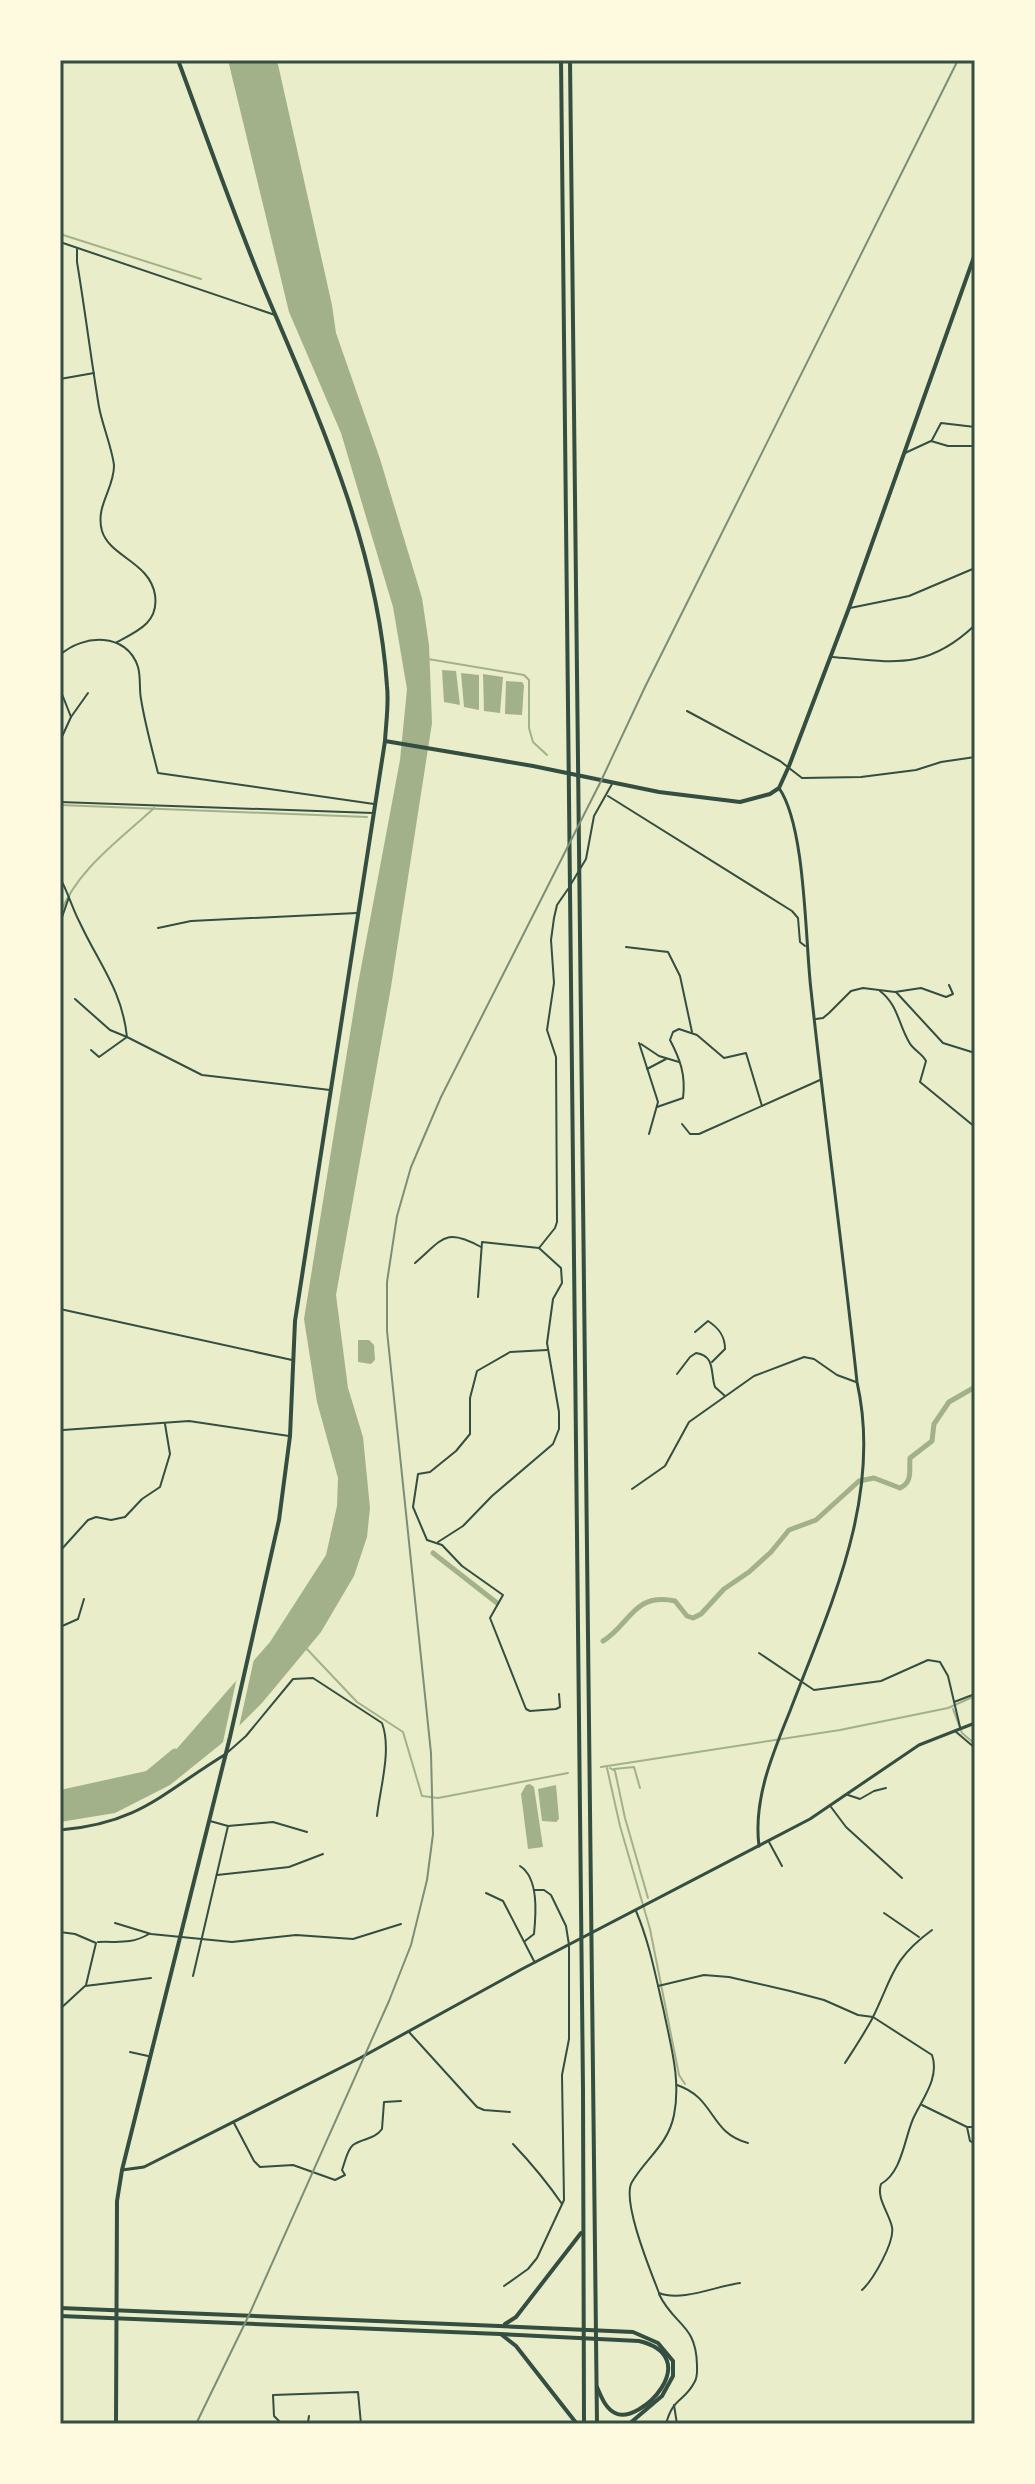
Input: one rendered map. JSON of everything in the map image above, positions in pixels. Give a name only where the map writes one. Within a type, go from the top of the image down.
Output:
[{"type":"main road","points":[[116,2424],[117,2201],[149,2056],[249,1659],[279,1520],[290,1436],[295,1321],[376,804],[385,741],[388,689],[367,565],[352,514],[305,379],[276,316],[178,60]]},
{"type":"main road","points":[[561,60],[584,2424]]},
{"type":"main road","points":[[570,60],[597,2424]]},
{"type":"main road","points":[[385,741],[533,766],[659,792],[740,802],[758,799],[779,788],[849,608],[975,254]]},
{"type":"main road","points":[[499,2326],[516,2317],[582,2231]]},
{"type":"main road","points":[[60,2308],[640,2334],[655,2341],[669,2355],[674,2366],[673,2376],[665,2392],[629,2424]]},
{"type":"main road","points":[[60,2316],[621,2339],[646,2342],[662,2353],[669,2365],[664,2385],[640,2407],[621,2415],[609,2408],[596,2383]]},
{"type":"main road","points":[[500,2334],[516,2346],[577,2424]]},
{"type":"street","points":[[60,242],[276,316]]},
{"type":"street","points":[[60,655],[85,640],[117,642],[145,627],[154,615],[155,595],[152,585],[135,562],[118,551],[104,535],[100,513],[114,465],[100,411],[77,249]]},
{"type":"street","points":[[60,379],[95,373]]},
{"type":"street","points":[[904,454],[931,441],[941,423],[975,427]]},
{"type":"street","points":[[931,441],[948,446],[975,446]]},
{"type":"street","points":[[849,608],[909,596],[975,568]]},
{"type":"street","points":[[831,656],[879,663],[922,658],[948,648],[975,625]]},
{"type":"street","points":[[117,642],[139,668],[140,696],[158,773],[376,804]]},
{"type":"street","points":[[60,689],[71,717]]},
{"type":"street","points":[[60,741],[71,717],[88,693]]},
{"type":"street","points":[[687,711],[789,766],[802,778],[916,770],[941,762],[975,757]]},
{"type":"street","points":[[539,1248],[557,1222],[556,1057],[547,1030],[554,983],[551,940],[554,918],[557,905],[586,859],[591,841],[590,827],[612,783]]},
{"type":"street","points":[[759,1846],[757,1833],[763,1784],[851,1544],[861,1502],[864,1418],[857,1382],[821,1080],[799,857],[790,812],[779,788]]},
{"type":"street","points":[[607,796],[796,914],[800,942],[806,946]]},
{"type":"street","points":[[60,802],[374,813]]},
{"type":"street","points":[[60,878],[79,922],[115,986],[127,1037]]},
{"type":"street","points":[[60,923],[69,896]]},
{"type":"street","points":[[158,928],[191,921],[359,913]]},
{"type":"street","points":[[626,947],[668,952],[680,976],[693,1033]]},
{"type":"street","points":[[815,1019],[823,1018],[851,991],[863,988],[895,992],[921,988],[946,997],[953,994],[949,985]]},
{"type":"street","points":[[880,991],[890,999],[897,1011],[910,1045],[926,1061],[920,1082],[975,1127]]},
{"type":"street","points":[[895,992],[943,1043],[975,1053]]},
{"type":"street","points":[[75,999],[110,1030],[202,1075],[293,1088],[331,1090]]},
{"type":"street","points":[[657,1107],[683,1098],[684,1071],[670,1036],[679,1029],[693,1033],[724,1058],[746,1053],[762,1106]]},
{"type":"street","points":[[91,1050],[99,1057],[127,1037]]},
{"type":"street","points":[[649,1134],[657,1098],[639,1043],[667,1059],[680,1062]]},
{"type":"street","points":[[647,1070],[667,1059]]},
{"type":"street","points":[[682,1124],[694,1136],[821,1080]]},
{"type":"street","points":[[415,1263],[448,1237],[460,1237],[482,1248]]},
{"type":"street","points":[[437,1542],[463,1526],[492,1496],[553,1444],[559,1429],[559,1412],[547,1350],[552,1304],[563,1277],[556,1261],[539,1248],[482,1242],[478,1297]]},
{"type":"street","points":[[60,1309],[294,1360]]},
{"type":"street","points":[[695,1332],[708,1321],[721,1332],[725,1349],[711,1363]]},
{"type":"street","points":[[547,1350],[510,1352],[477,1371],[470,1398],[470,1434],[456,1451],[430,1472],[418,1474],[413,1494],[417,1522],[427,1540],[437,1542],[462,1566],[503,1595],[490,1618],[526,1709],[556,1709],[560,1707],[559,1694]]},
{"type":"street","points":[[677,1374],[690,1357],[696,1353],[703,1354],[711,1363],[715,1387],[726,1397]]},
{"type":"street","points":[[632,1489],[665,1466],[689,1422],[754,1376],[804,1357],[814,1359],[837,1375],[857,1382]]},
{"type":"street","points":[[63,1430],[189,1421],[290,1436]]},
{"type":"street","points":[[60,1551],[82,1523],[96,1517],[111,1520],[125,1517],[142,1499],[160,1487],[170,1454],[165,1422]]},
{"type":"street","points":[[60,1627],[78,1619],[84,1599]]},
{"type":"street","points":[[759,1653],[814,1690],[867,1684],[935,1660],[944,1666],[948,1676],[958,1729],[975,1748]]},
{"type":"street","points":[[60,1830],[91,1827],[149,1806],[226,1754],[246,1736],[293,1679],[313,1678],[382,1723],[385,1747],[377,1816]]},
{"type":"street","points":[[953,1703],[975,1694]]},
{"type":"street","points":[[122,2170],[144,2167],[360,2058],[535,1962],[831,1807],[919,1745],[975,1723]]},
{"type":"street","points":[[848,1795],[860,1799],[886,1788]]},
{"type":"street","points":[[831,1807],[846,1827],[902,1878]]},
{"type":"street","points":[[209,1820],[228,1826],[273,1822],[307,1832]]},
{"type":"street","points":[[193,1976],[228,1826]]},
{"type":"street","points":[[769,1841],[782,1866]]},
{"type":"street","points":[[216,1876],[289,1867],[323,1854]]},
{"type":"street","points":[[520,1866],[526,1869],[534,1890],[534,1934],[524,1942]]},
{"type":"street","points":[[504,2286],[528,2269],[537,2258],[563,2205],[565,2187],[562,2075],[569,2039],[569,1945],[566,1926],[551,1895],[544,1890],[534,1890]]},
{"type":"street","points":[[486,1893],[503,1901],[535,1962]]},
{"type":"street","points":[[636,1910],[661,1985],[677,2085],[674,2119],[666,2140],[633,2179],[628,2199],[659,2293],[669,2311],[688,2329],[697,2358],[697,2378],[692,2388],[674,2404],[666,2424]]},
{"type":"street","points":[[884,1913],[920,1938]]},
{"type":"street","points":[[115,1923],[151,1934],[232,1942],[296,1935],[353,1939],[401,1924]]},
{"type":"street","points":[[845,2063],[873,2017],[894,1968],[920,1938],[932,1930]]},
{"type":"street","points":[[60,1932],[75,1934],[96,1943],[123,1944],[151,1934]]},
{"type":"street","points":[[60,2009],[85,1986],[96,1943]]},
{"type":"street","points":[[661,1985],[693,1976],[729,1977],[824,2000],[858,2015],[873,2017],[932,2055],[934,2070],[921,2105],[896,2166],[878,2190],[892,2227],[892,2236],[874,2276],[862,2290]]},
{"type":"street","points":[[85,1986],[151,1978]]},
{"type":"street","points":[[409,2031],[477,2107],[510,2112]]},
{"type":"street","points":[[130,2052],[149,2056]]},
{"type":"street","points":[[677,2085],[703,2101],[727,2136],[748,2143]]},
{"type":"street","points":[[233,2122],[260,2167],[293,2165],[335,2180],[345,2175],[342,2170],[355,2144],[368,2140],[382,2129],[384,2102],[401,2101]]},
{"type":"street","points":[[921,2105],[967,2127],[975,2127]]},
{"type":"street","points":[[967,2127],[970,2141],[975,2144]]},
{"type":"street","points":[[513,2144],[528,2164],[542,2175],[563,2205]]},
{"type":"street","points":[[659,2293],[664,2296],[697,2295],[722,2285],[740,2283]]},
{"type":"street","points":[[309,2416],[308,2422],[282,2424],[274,2416],[273,2395],[358,2392],[361,2424]]},
{"type":"street","points":[[674,2404],[677,2424]]},
{"type":"shaded area","points":[[228,60],[277,60],[336,333],[380,459],[422,598],[429,645],[432,723],[391,987],[336,1295],[348,1388],[363,1437],[370,1508],[367,1537],[354,1576],[321,1632],[262,1703],[221,1744],[170,1785],[115,1813],[60,1822],[60,1790],[160,1768],[270,1642],[326,1555],[337,1506],[338,1478],[317,1402],[304,1319],[358,984],[400,760],[407,689],[393,607],[341,433],[289,312]]},
{"type":"shaded area","points":[[442,670],[456,671],[460,705],[444,702]]},
{"type":"shaded area","points":[[461,673],[479,675],[479,710],[464,707]]},
{"type":"shaded area","points":[[483,674],[503,677],[500,713],[484,711]]},
{"type":"shaded area","points":[[506,681],[522,682],[524,685],[522,715],[505,714]]},
{"type":"shaded area","points":[[358,1340],[369,1340],[374,1345],[375,1360],[371,1364],[358,1362]]},
{"type":"shaded area","points":[[530,1784],[534,1787],[543,1847],[528,1849],[521,1794]]},
{"type":"shaded area","points":[[556,1785],[559,1819],[556,1822],[542,1821],[538,1789]]},
{"type":"pier","points":[[254,1659],[239,1727],[223,1742],[237,1677]]},
{"type":"waterway","points":[[60,234],[201,279]]},
{"type":"waterway","points":[[428,659],[524,675],[529,680],[529,728],[533,742],[547,755]]},
{"type":"waterway","points":[[60,805],[367,817]]},
{"type":"waterway","points":[[60,914],[88,869],[154,808]]},
{"type":"waterway","points":[[603,1641],[641,1605],[650,1601],[675,1601],[687,1616],[693,1618],[701,1614],[724,1589],[771,1552],[789,1530],[816,1520],[859,1481],[874,1478],[900,1488],[910,1475],[910,1458],[932,1441],[934,1424],[949,1402],[975,1387]]},
{"type":"waterway","points":[[433,1553],[497,1603]]},
{"type":"waterway","points":[[305,1647],[357,1702],[403,1732],[422,1796],[438,1798],[568,1773]]},
{"type":"waterway","points":[[601,1767],[840,1730],[948,1708],[975,1696]]},
{"type":"waterway","points":[[953,1709],[962,1733],[975,1744]]},
{"type":"waterway","points":[[146,1777],[175,1753]]},
{"type":"waterway","points":[[614,1769],[634,1767],[640,1788]]},
{"type":"waterway","points":[[607,1768],[620,1826],[650,1929],[679,2075],[685,2084]]},
{"type":"waterway","points":[[610,1768],[615,1771],[648,1898]]},
{"type":"railway","points":[[196,2424],[249,2315],[389,2001],[411,1945],[427,1880],[433,1834],[431,1753],[387,1331],[387,1282],[397,1216],[411,1167],[441,1097],[958,60]]}]
